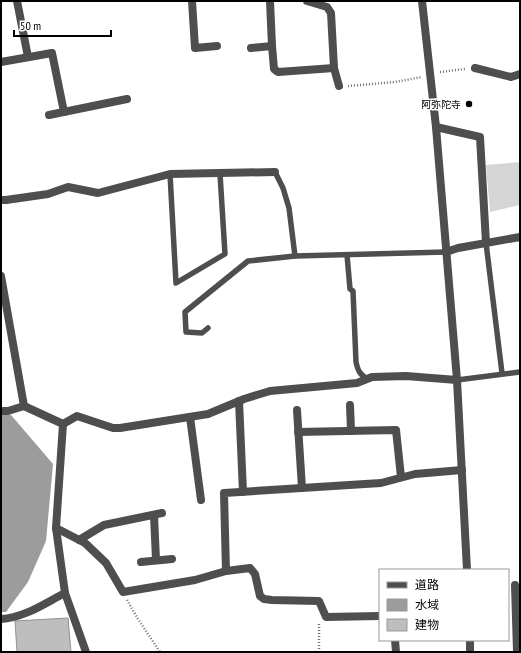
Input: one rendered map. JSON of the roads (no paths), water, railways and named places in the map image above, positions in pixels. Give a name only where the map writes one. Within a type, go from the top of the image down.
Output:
[{"type":"street","points":[[17,1],[28,57]]},
{"type":"street","points":[[192,1],[195,48],[217,46]]},
{"type":"street","points":[[270,1],[274,69],[278,72],[334,68]]},
{"type":"street","points":[[307,1],[327,7],[331,13],[334,68],[339,86]]},
{"type":"street","points":[[422,1],[436,127],[457,380],[467,569]]},
{"type":"street","points":[[251,48],[272,46]]},
{"type":"street","points":[[1,62],[52,53],[64,112]]},
{"type":"street","points":[[475,68],[511,77],[520,74]]},
{"type":"street","points":[[49,115],[127,99]]},
{"type":"street","points":[[436,127],[480,137],[486,243]]},
{"type":"street","points":[[1,200],[48,194],[68,187],[98,193],[170,174],[275,172]]},
{"type":"street","points":[[446,252],[458,248],[520,237]]},
{"type":"street","points":[[1,276],[24,406]]},
{"type":"street","points":[[63,424],[77,416],[112,428],[120,428],[208,414],[270,390],[357,383],[372,377],[406,376],[457,380]]},
{"type":"street","points":[[239,401],[243,492]]},
{"type":"street","points":[[350,405],[351,431]]},
{"type":"street","points":[[1,411],[8,411],[24,406],[63,424]]},
{"type":"street","points":[[297,410],[302,488]]},
{"type":"street","points":[[190,417],[201,500]]},
{"type":"street","points":[[63,424],[56,528],[65,594],[86,652]]},
{"type":"street","points":[[298,432],[396,430],[401,477]]},
{"type":"street","points":[[226,571],[224,493],[381,482],[415,474],[462,470]]},
{"type":"street","points":[[79,540],[104,525],[158,514],[156,560]]},
{"type":"street","points":[[56,528],[85,543],[106,562],[123,592],[195,580],[226,571],[250,568],[255,574],[260,596],[264,599],[319,601],[326,617],[379,616]]},
{"type":"street","points":[[141,562],[172,559]]},
{"type":"street","points":[[514,585],[517,652]]},
{"type":"street","points":[[1,619],[6,619],[28,612],[65,594]]},
{"type":"street","points":[[395,641],[396,652]]},
{"type":"street","points":[[470,641],[470,652]]},
{"type":"lane","points":[[275,172],[283,188],[289,208],[294,256]]},
{"type":"lane","points":[[170,174],[176,283],[225,254],[220,174]]},
{"type":"lane","points":[[486,243],[502,373]]},
{"type":"lane","points":[[208,328],[202,333],[186,332],[185,312],[248,261],[294,256],[446,252]]},
{"type":"lane","points":[[347,255],[350,289],[353,291],[357,370],[362,376],[368,379]]},
{"type":"lane","points":[[457,380],[502,373],[520,372]]},
{"type":"water","points":[[1,415],[11,415],[53,464],[46,541],[28,582],[6,612],[1,612]]},
{"type":"place","name":"阿弥陀寺","points":[[469,104]]}]
